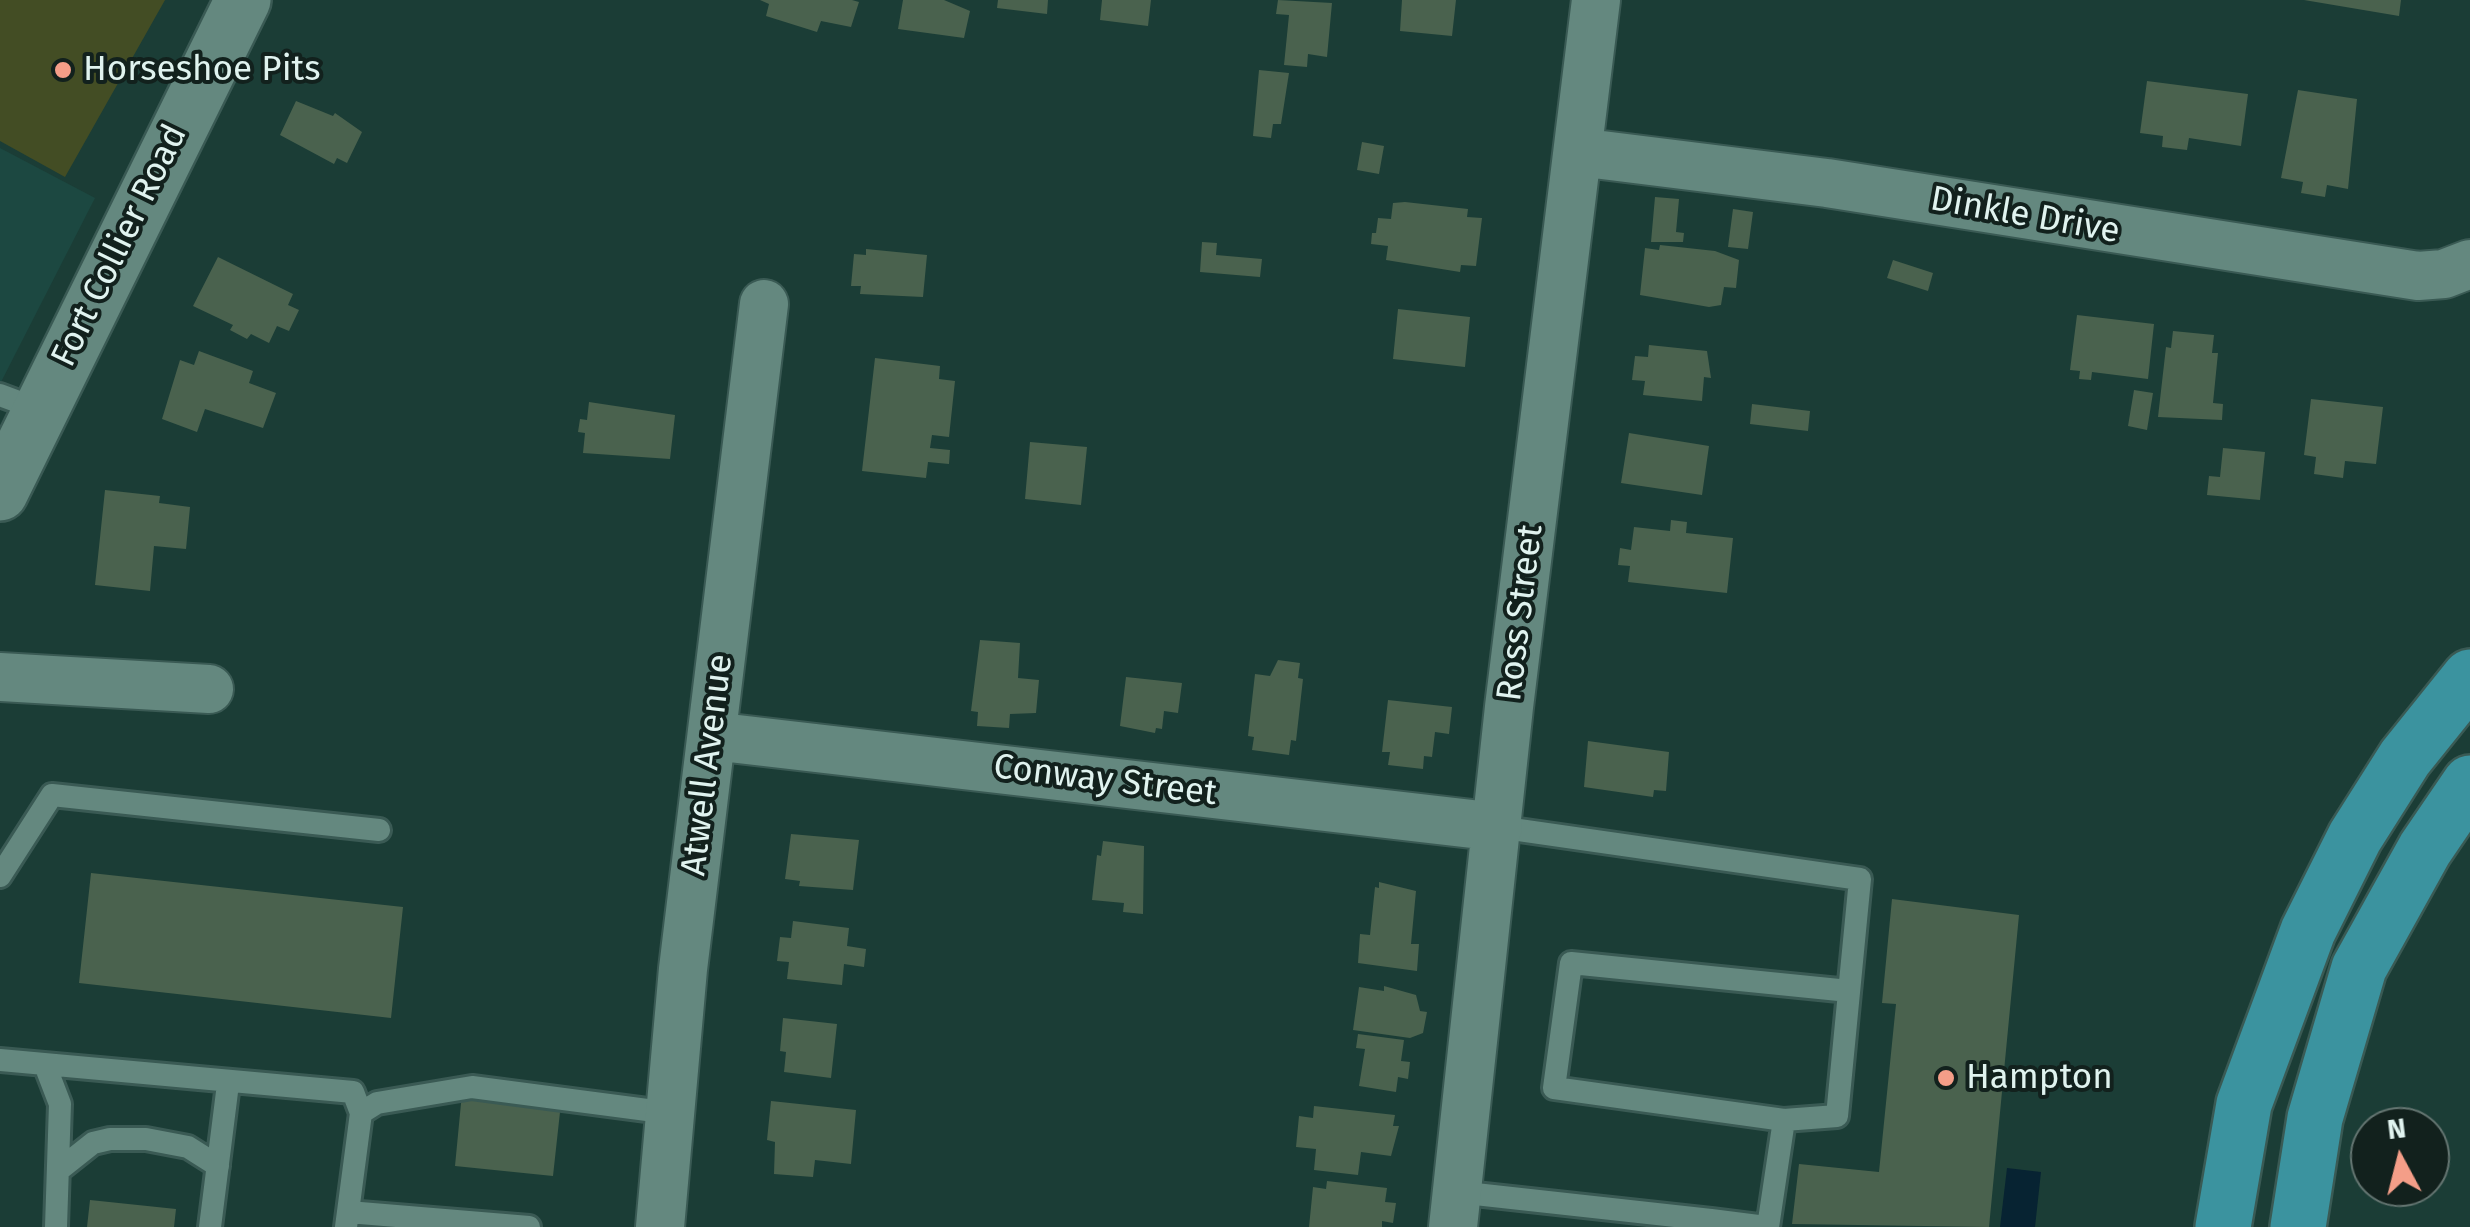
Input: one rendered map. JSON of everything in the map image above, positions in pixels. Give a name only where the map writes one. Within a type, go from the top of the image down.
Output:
[{"type":"highway","points":[[2222,1227],[2244,1104],[2308,932],[2355,837],[2405,758],[2470,677]]},
{"type":"highway","points":[[2302,1218],[2315,1118],[2360,968],[2425,850],[2470,783]]},
{"type":"street","name":"Fort Collier Road","points":[[0,493],[20,403],[242,0]]},
{"type":"street","name":"Ross Street","points":[[1455,1210],[1596,0]]},
{"type":"street","name":"Dinkle Drive","points":[[1578,152],[1828,183],[2418,276],[2444,274],[2470,264]]},
{"type":"street","name":"Atwell Avenue","points":[[660,1227],[712,736],[764,304]]},
{"type":"street","points":[[0,677],[209,689]]},
{"type":"street","name":"Conway Street","points":[[712,736],[1498,827]]},
{"type":"lane","points":[[0,876],[52,796],[379,830]]},
{"type":"lane","points":[[1498,827],[1860,878],[1837,1116],[1784,1120],[1554,1088],[1571,963],[1849,990]]},
{"type":"lane","points":[[0,1060],[228,1084],[353,1092],[360,1113],[347,1219],[529,1227]]},
{"type":"lane","points":[[45,1064],[60,1104],[56,1227]]},
{"type":"lane","points":[[210,1227],[228,1084]]},
{"type":"lane","points":[[360,1113],[377,1103],[472,1087],[670,1114]]},
{"type":"lane","points":[[1455,1210],[1767,1227],[1784,1120]]},
{"type":"lane","points":[[59,1170],[93,1143],[110,1139],[146,1139],[188,1147],[218,1166]]},
{"type":"shaded area","points":[[0,148],[95,198],[0,384]]},
{"type":"shaded area","points":[[2007,1168],[2041,1172],[2035,1227],[2000,1227]]},
{"type":"green space","name":"Horseshoe Pits","points":[[0,0],[165,0],[65,177],[0,141]]},
{"type":"building","points":[[760,0],[859,2],[851,27],[821,21],[817,32],[766,16],[769,4]]},
{"type":"building","points":[[903,0],[944,0],[970,11],[964,38],[898,29]]},
{"type":"building","points":[[998,0],[1048,0],[1047,14],[997,8]]},
{"type":"building","points":[[1102,0],[1151,0],[1148,26],[1100,20]]},
{"type":"building","points":[[1278,0],[1332,3],[1327,57],[1308,54],[1307,67],[1284,65],[1289,15],[1276,14]]},
{"type":"building","points":[[1402,0],[1456,0],[1452,36],[1400,31]]},
{"type":"building","points":[[2304,0],[2401,0],[2399,16]]},
{"type":"building","points":[[1259,70],[1289,73],[1281,124],[1273,124],[1271,138],[1253,136]]},
{"type":"building","points":[[2147,81],[2248,94],[2241,146],[2189,138],[2187,150],[2162,147],[2163,136],[2140,133]]},
{"type":"building","points":[[2298,90],[2357,99],[2348,189],[2327,185],[2325,197],[2301,193],[2303,182],[2281,178]]},
{"type":"building","points":[[296,101],[333,116],[335,113],[362,132],[347,163],[337,158],[334,164],[280,135]]},
{"type":"building","points":[[1362,142],[1384,146],[1379,174],[1357,170]]},
{"type":"building","points":[[1655,197],[1679,199],[1676,232],[1684,233],[1683,242],[1651,242]]},
{"type":"building","points":[[1393,203],[1468,209],[1467,217],[1482,218],[1476,266],[1461,265],[1460,272],[1386,260],[1388,246],[1371,244],[1372,233],[1376,233],[1378,218],[1391,219]]},
{"type":"building","points":[[1733,209],[1753,212],[1748,249],[1728,247]]},
{"type":"building","points":[[1202,242],[1217,243],[1216,255],[1262,259],[1260,277],[1200,272]]},
{"type":"building","points":[[1660,245],[1715,251],[1739,260],[1736,288],[1724,287],[1721,305],[1709,307],[1640,295],[1645,248],[1659,250]]},
{"type":"building","points":[[866,249],[927,255],[923,297],[860,294],[861,286],[851,286],[854,254],[866,255]]},
{"type":"building","points":[[218,257],[293,294],[288,305],[299,310],[289,331],[277,326],[269,343],[251,334],[247,339],[230,330],[233,325],[193,306]]},
{"type":"building","points":[[1893,260],[1933,273],[1928,291],[1887,278]]},
{"type":"building","points":[[1398,309],[1470,317],[1465,367],[1393,359]]},
{"type":"building","points":[[2077,315],[2154,324],[2148,379],[2092,372],[2091,380],[2079,379],[2080,371],[2070,370]]},
{"type":"building","points":[[2173,331],[2214,335],[2212,353],[2218,353],[2213,403],[2223,404],[2222,420],[2158,417],[2166,347],[2171,348]]},
{"type":"building","points":[[1649,345],[1707,351],[1711,378],[1704,377],[1702,401],[1643,395],[1645,381],[1632,380],[1635,356],[1648,357]]},
{"type":"building","points":[[199,351],[253,371],[249,383],[276,393],[263,428],[205,409],[197,432],[162,419],[180,360],[194,365]]},
{"type":"building","points":[[875,358],[940,366],[939,379],[955,381],[949,437],[932,435],[930,448],[950,450],[949,464],[928,462],[926,478],[862,471]]},
{"type":"building","points":[[2134,390],[2153,393],[2147,430],[2128,426]]},
{"type":"building","points":[[2311,399],[2383,407],[2376,464],[2345,461],[2343,478],[2314,474],[2316,457],[2304,455]]},
{"type":"building","points":[[589,402],[675,415],[670,459],[583,453],[585,433],[578,432],[580,419],[587,420]]},
{"type":"building","points":[[1752,404],[1810,411],[1808,431],[1750,424]]},
{"type":"building","points":[[1629,433],[1709,446],[1702,495],[1621,483]]},
{"type":"building","points":[[1030,442],[1087,447],[1081,505],[1025,499]]},
{"type":"building","points":[[2223,448],[2265,452],[2260,500],[2207,495],[2209,476],[2220,477]]},
{"type":"building","points":[[105,490],[160,496],[159,503],[190,507],[186,549],[154,546],[150,591],[95,585]]},
{"type":"building","points":[[1671,520],[1687,522],[1686,533],[1733,538],[1727,593],[1628,582],[1630,566],[1618,565],[1620,548],[1631,550],[1634,527],[1670,531]]},
{"type":"building","points":[[980,640],[1020,643],[1018,678],[1039,680],[1036,713],[1010,714],[1009,728],[977,726],[978,712],[971,711]]},
{"type":"building","points":[[1278,660],[1300,663],[1298,678],[1303,679],[1296,741],[1291,740],[1289,755],[1252,750],[1254,737],[1248,736],[1255,674],[1270,676]]},
{"type":"building","points":[[1126,677],[1182,683],[1178,713],[1164,711],[1162,729],[1156,728],[1155,733],[1120,726]]},
{"type":"building","points":[[1388,700],[1452,707],[1449,734],[1435,732],[1432,757],[1424,756],[1423,769],[1388,765],[1390,752],[1382,752]]},
{"type":"building","points":[[1588,741],[1669,752],[1666,791],[1654,790],[1653,797],[1584,787]]},
{"type":"building","points":[[791,834],[859,840],[853,890],[799,886],[800,881],[785,879]]},
{"type":"building","points":[[1103,841],[1144,846],[1143,914],[1123,912],[1124,903],[1092,900],[1097,855],[1101,856]]},
{"type":"building","points":[[91,873],[403,907],[391,1018],[79,983]]},
{"type":"building","points":[[1379,882],[1416,891],[1411,944],[1419,944],[1417,971],[1358,963],[1360,934],[1370,935],[1375,887],[1379,888]]},
{"type":"building","name":"Hampton","points":[[1892,899],[2019,915],[1989,1227],[1792,1224],[1799,1164],[1879,1172],[1896,1004],[1882,1003]]},
{"type":"building","points":[[793,921],[849,928],[847,946],[866,949],[864,967],[844,964],[842,985],[787,979],[789,962],[777,961],[780,937],[791,938]]},
{"type":"building","points":[[1384,986],[1416,995],[1420,1011],[1427,1012],[1423,1033],[1410,1038],[1353,1030],[1359,987],[1384,991]]},
{"type":"building","points":[[783,1018],[837,1024],[831,1078],[784,1072],[786,1052],[780,1051]]},
{"type":"building","points":[[1358,1034],[1404,1040],[1401,1061],[1410,1062],[1408,1079],[1398,1077],[1396,1092],[1359,1086],[1365,1049],[1356,1048]]},
{"type":"building","points":[[462,1093],[561,1103],[553,1176],[455,1166]]},
{"type":"building","points":[[771,1101],[856,1110],[851,1164],[815,1160],[813,1177],[774,1174],[775,1142],[767,1140]]},
{"type":"building","points":[[1314,1106],[1395,1115],[1393,1126],[1399,1126],[1391,1156],[1361,1152],[1358,1175],[1314,1170],[1316,1149],[1296,1147],[1299,1116],[1313,1118]]},
{"type":"building","points":[[1327,1181],[1387,1188],[1385,1202],[1396,1203],[1393,1223],[1382,1221],[1382,1227],[1309,1227],[1313,1187],[1326,1189]]},
{"type":"building","points":[[90,1200],[176,1209],[174,1227],[87,1227]]},
{"type":"place","name":"Horseshoe Pits","points":[[63,70]]},
{"type":"place","name":"Hampton","points":[[1946,1078]]}]
